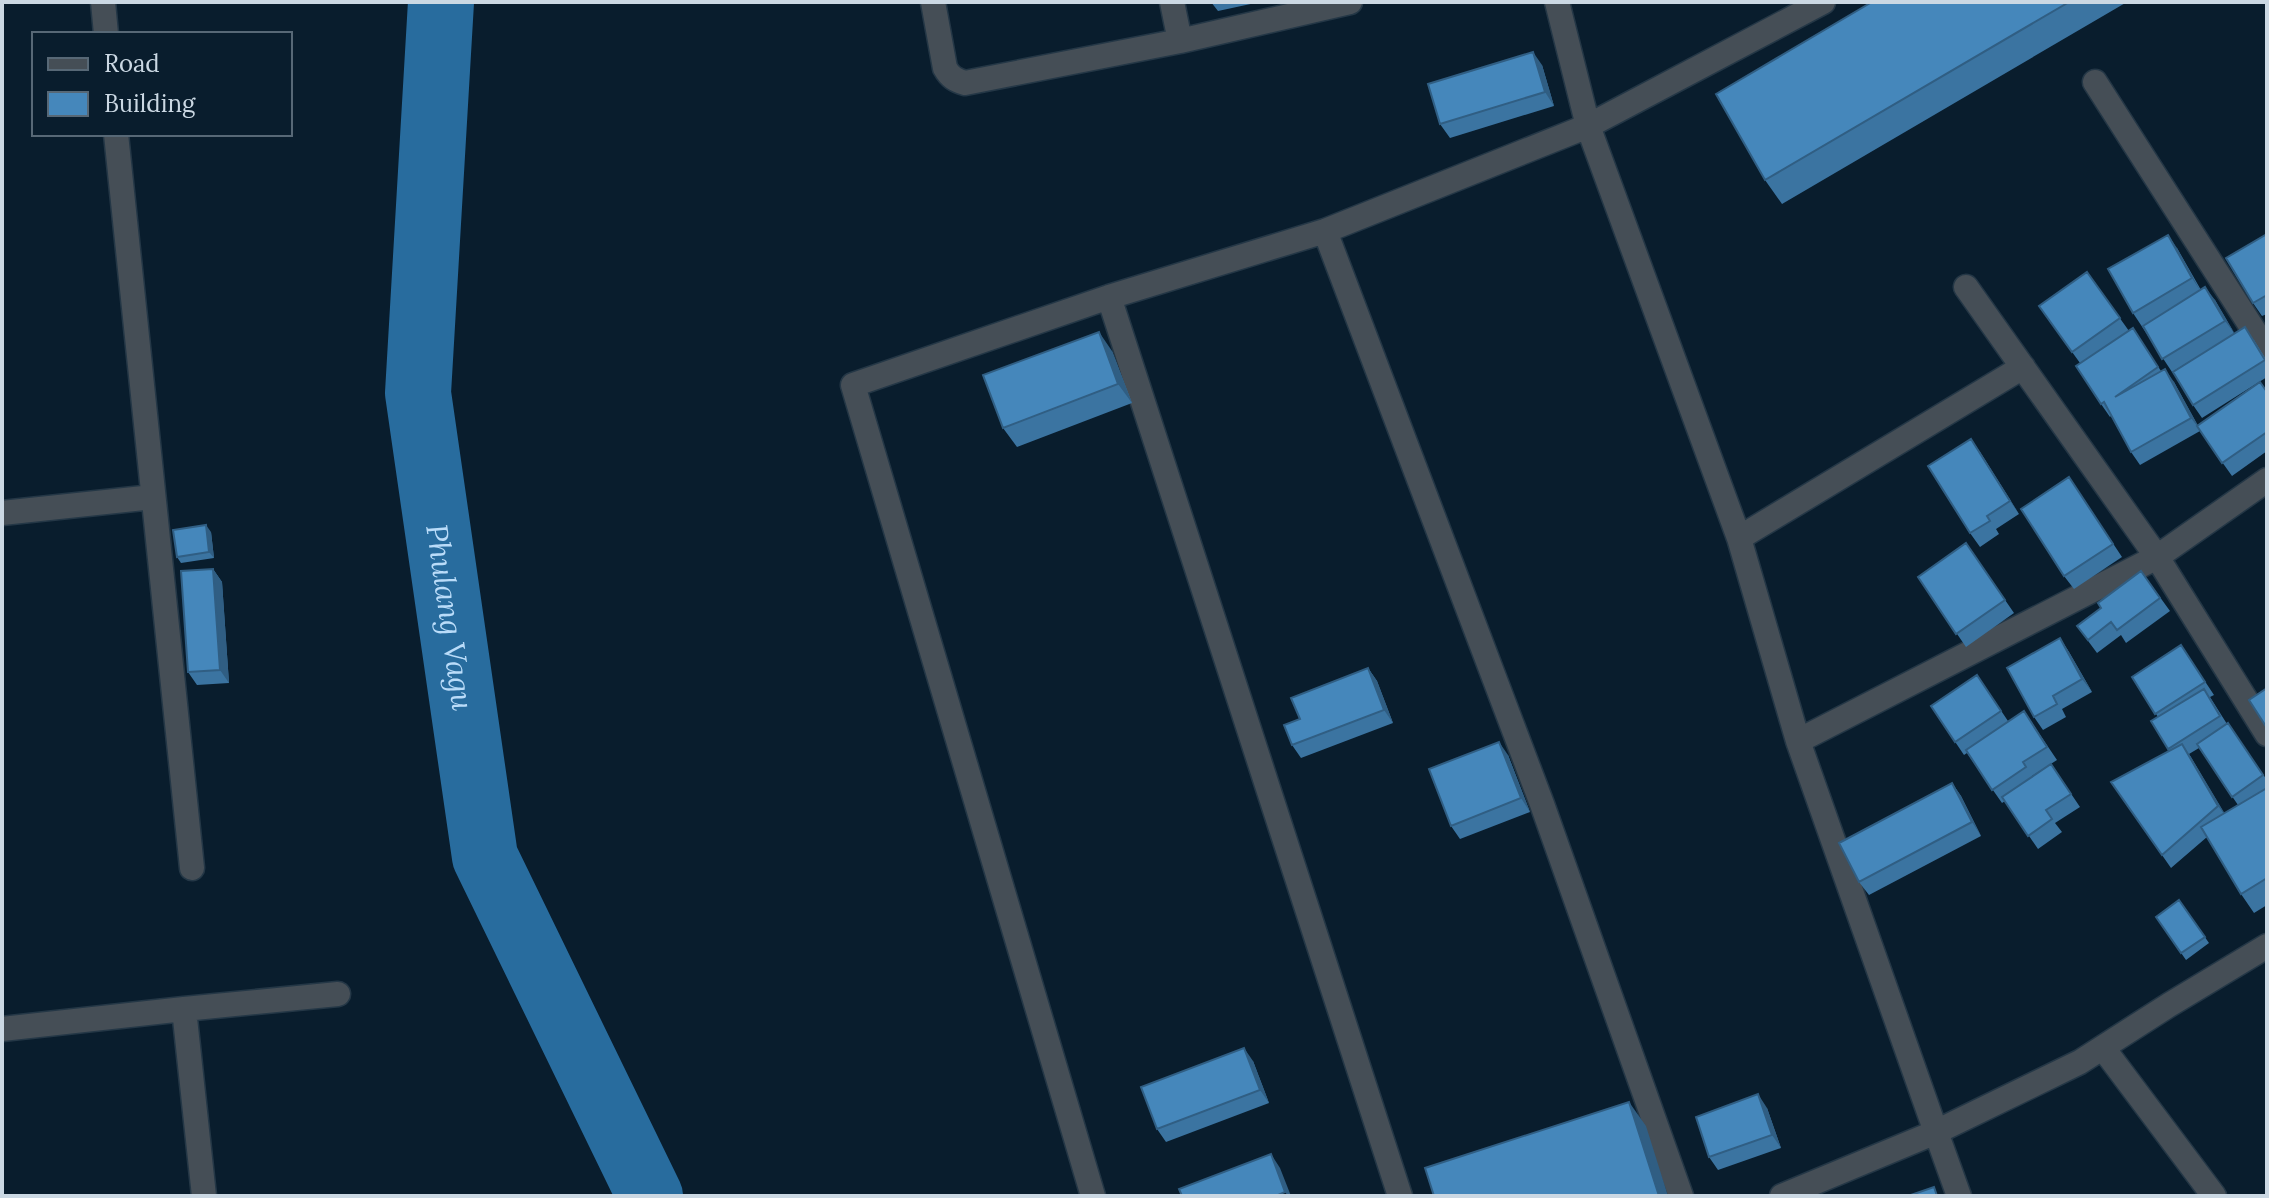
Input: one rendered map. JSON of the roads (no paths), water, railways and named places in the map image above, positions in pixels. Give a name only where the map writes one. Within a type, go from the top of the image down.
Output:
[{"type":"street","points":[[103,2],[106,32]]},
{"type":"street","points":[[933,2],[945,68],[956,81],[965,83],[1180,41],[1350,2]]},
{"type":"street","points":[[1172,2],[1180,41]]},
{"type":"street","points":[[1557,2],[1588,126],[1739,538],[1798,741],[1959,1196]]},
{"type":"street","points":[[1093,1196],[853,385],[1109,297],[1325,231],[1588,126],[1823,2]]},
{"type":"street","points":[[2095,82],[2267,351]]},
{"type":"street","points":[[116,136],[192,868]]},
{"type":"street","points":[[1325,231],[1542,804],[1681,1196]]},
{"type":"street","points":[[1966,287],[2157,557],[2267,734]]},
{"type":"street","points":[[1109,297],[1400,1196]]},
{"type":"street","points":[[1739,538],[2023,367]]},
{"type":"street","points":[[1798,741],[2157,557],[2267,480]]},
{"type":"street","points":[[2,513],[153,497]]},
{"type":"street","points":[[1782,1196],[1936,1132],[2080,1062],[2267,946]]},
{"type":"street","points":[[2,1029],[338,994]]},
{"type":"street","points":[[184,1009],[204,1196]]},
{"type":"street","points":[[2103,1048],[2214,1196]]},
{"type":"waterway","name":"Phulang Vagu","points":[[441,2],[418,393],[485,857],[650,1196]]}]
